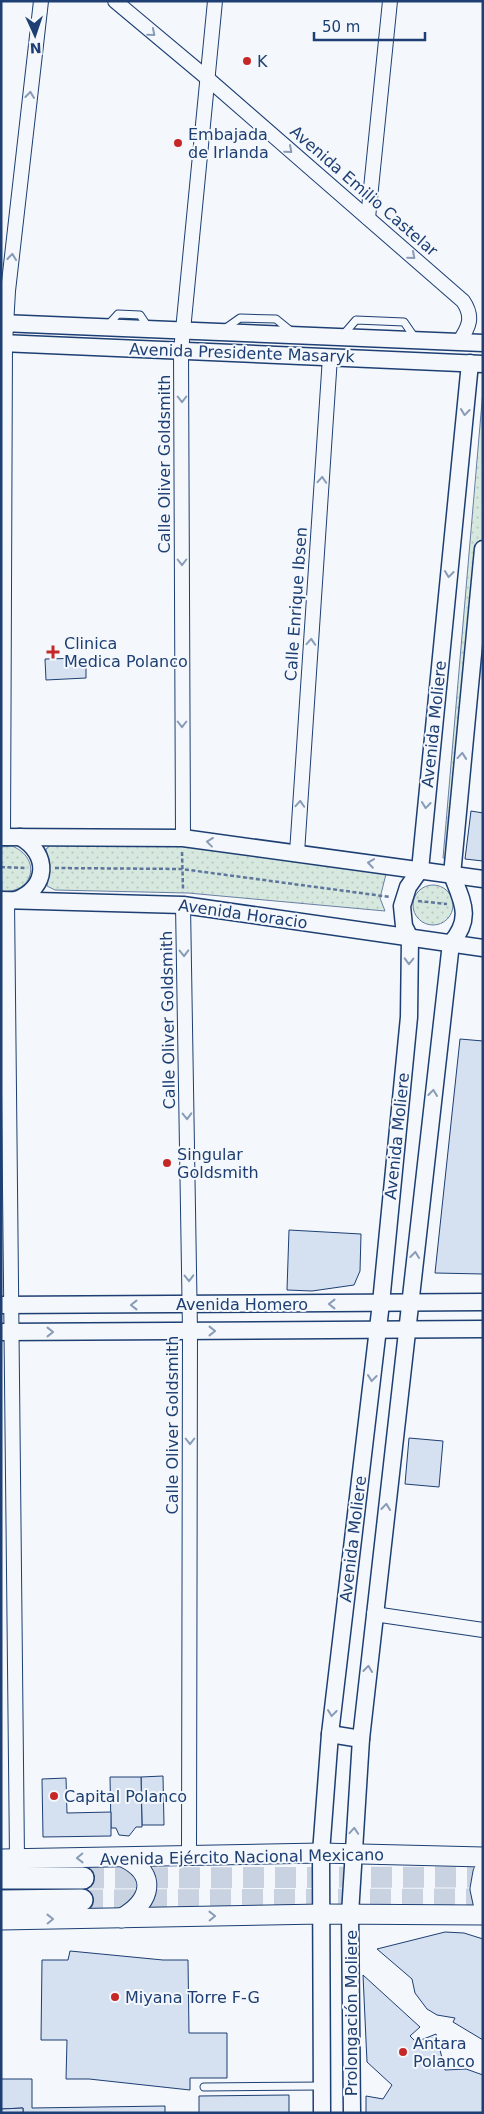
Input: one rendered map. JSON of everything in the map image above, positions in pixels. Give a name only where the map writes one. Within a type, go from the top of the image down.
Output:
[{"type":"main road","name":"Avenida Ejército Nacional Mexicano","points":[[9,1859],[321,1854],[483,1857]]},
{"type":"main road","points":[[122,1918],[142,1903],[146,1889],[143,1871],[137,1864],[125,1858]]},
{"type":"main road","points":[[483,1872],[480,1889],[483,1903]]},
{"type":"main road","name":"Avenida Ejército Nacional Mexicano","points":[[1,1878],[82,1878]]},
{"type":"main road","points":[[1,1901],[82,1900]]},
{"type":"main road","points":[[1,1920],[322,1914],[483,1915]]},
{"type":"street","points":[[41,1],[3,343],[2,837],[182,838],[483,879]]},
{"type":"street","name":"Avenida Emilio Castelar","points":[[115,1],[207,78],[463,301],[469,310],[470,321],[459,342]]},
{"type":"street","name":"Calle Oliver Goldsmith","points":[[182,838],[182,332],[214,1]]},
{"type":"street","points":[[368,218],[390,1]]},
{"type":"street","name":"Avenida Presidente Masaryk","points":[[4,323],[182,332],[483,343]]},
{"type":"street","name":"Avenida Presidente Masaryk","points":[[3,343],[476,364]]},
{"type":"street","name":"Calle Enrique Ibsen","points":[[297,853],[330,357]]},
{"type":"street","name":"Avenida Moliere","points":[[322,1914],[321,1854],[330,1734],[380,1303],[409,1016],[410,938],[402,919],[403,899],[408,887],[420,870],[476,364]]},
{"type":"street","name":"Avenida Moliere","points":[[350,1914],[360,1739],[409,1303],[451,944],[462,925],[464,906],[452,875],[477,664],[483,549]]},
{"type":"street","points":[[9,1859],[6,1332],[8,900],[27,895],[36,886],[42,868],[37,852],[20,837]]},
{"type":"street","name":"Avenida Horacio","points":[[8,900],[183,905],[483,948]]},
{"type":"street","name":"Calle Oliver Goldsmith","points":[[183,905],[190,1305],[189,1855]]},
{"type":"street","name":"Avenida Homero","points":[[6,1305],[483,1302]]},
{"type":"street","name":"Avenida Homero","points":[[6,1332],[483,1329]]},
{"type":"street","points":[[374,1614],[483,1630]]},
{"type":"street","points":[[330,1734],[360,1739]]},
{"type":"street","name":"Prolongación Moliere","points":[[322,1914],[322,2113]]},
{"type":"street","name":"Prolongación Moliere","points":[[350,1914],[352,2113]]},
{"type":"lane","points":[[204,2088],[322,2086]]},
{"type":"path","points":[[182,838],[183,905]]},
{"type":"path","points":[[1,867],[182,869],[464,906]]},
{"type":"shaded area","points":[[483,390],[483,542],[455,859],[443,858]]},
{"type":"shaded area","points":[[176,843],[387,870],[380,898],[385,911],[188,893],[55,890],[47,886],[46,849],[52,844]]},
{"type":"shaded area","points":[[12,846],[28,859],[30,874],[27,881],[21,887],[2,891],[1,847]]},
{"type":"shaded area","points":[[437,885],[444,888],[450,894],[453,905],[452,913],[444,922],[437,925],[429,925],[422,922],[414,913],[413,901],[416,894],[425,886]]},
{"type":"building","points":[[86,658],[86,678],[46,680],[45,659]]},
{"type":"building","points":[[471,811],[483,813],[483,861],[465,859]]},
{"type":"building","points":[[460,1039],[483,1041],[483,1274],[435,1273]]},
{"type":"building","points":[[289,1230],[361,1234],[360,1271],[354,1285],[312,1291],[287,1290]]},
{"type":"building","points":[[409,1438],[443,1441],[439,1487],[405,1484]]},
{"type":"building","points":[[163,1776],[164,1825],[142,1825],[141,1777]]},
{"type":"building","points":[[110,1777],[141,1777],[142,1827],[136,1827],[129,1836],[119,1835],[116,1828],[111,1828]]},
{"type":"building","name":"Capital Polanco","points":[[66,1778],[67,1813],[111,1812],[111,1836],[43,1837],[42,1779]]},
{"type":"building","name":"Antara Polanco","points":[[445,1932],[464,1933],[483,1939],[483,2040],[453,2022],[455,2018],[437,2015],[427,2009],[415,1993],[412,1979],[377,1949]]},
{"type":"building","name":"Miyana Torre F-G","points":[[70,1951],[163,1960],[188,1960],[189,2033],[227,2033],[227,2078],[190,2078],[190,2090],[89,2079],[66,2079],[67,2040],[41,2040],[42,1960],[68,1960]]},
{"type":"building","name":"Antara Polanco","points":[[363,1975],[420,2027],[410,2036],[416,2042],[436,2034],[445,2070],[466,2069],[483,2075],[483,2113],[366,2113],[366,2096],[383,2099],[392,2085],[367,2062]]},
{"type":"building","points":[[1,2079],[32,2079],[32,2108],[165,2106],[165,2113],[23,2113],[23,2108],[1,2109]]},
{"type":"building","points":[[289,2095],[289,2113],[199,2113],[199,2096]]},
{"type":"building","points":[[23,2108],[23,2113],[1,2113],[1,2109]]},
{"type":"tunnel","points":[[83,1878],[483,1877]]},
{"type":"tunnel","points":[[82,1900],[483,1899]]},
{"type":"place","name":"K","points":[[247,61]]},
{"type":"place","name":"Embajada de Irlanda","points":[[178,143]]},
{"type":"place","name":"Clinica Medica Polanco","points":[[53,652]]},
{"type":"place","name":"Singular Goldsmith","points":[[167,1163]]},
{"type":"place","name":"Capital Polanco","points":[[54,1796]]},
{"type":"place","name":"Miyana Torre F-G","points":[[115,1997]]},
{"type":"place","name":"Antara Polanco","points":[[403,2052]]}]
